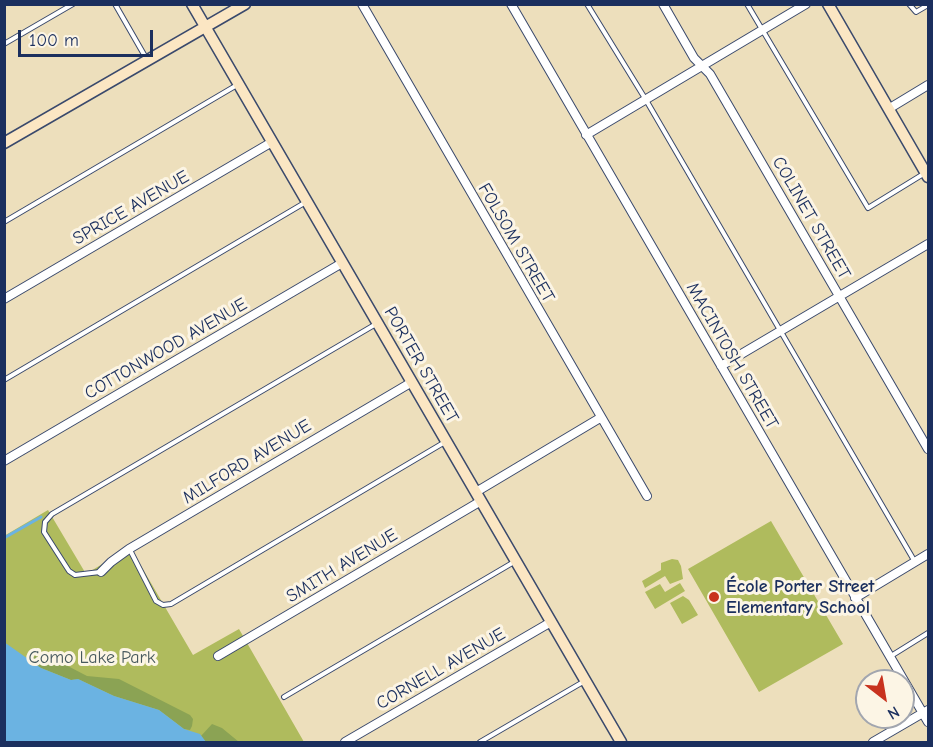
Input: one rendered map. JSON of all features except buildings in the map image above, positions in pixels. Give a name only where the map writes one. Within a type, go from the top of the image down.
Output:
[{"type":"street","name":"PORTER STREET","points":[[192,4],[621,742]]},
{"type":"street","points":[[4,143],[245,4]]},
{"type":"street","name":"FOLSOM STREET","points":[[362,4],[646,496]]},
{"type":"street","name":"MACINTOSH STREET","points":[[511,4],[855,598],[926,712],[928,722]]},
{"type":"street","name":"COLINET STREET","points":[[663,4],[694,58],[710,74],[928,449]]},
{"type":"street","points":[[586,135],[806,4]]},
{"type":"street","points":[[828,4],[927,175]]},
{"type":"street","points":[[890,108],[928,85]]},
{"type":"street","name":"SPRICE AVENUE","points":[[4,299],[272,142]]},
{"type":"street","points":[[721,366],[928,244]]},
{"type":"street","name":"COTTONWOOD AVENUE","points":[[4,461],[342,262]]},
{"type":"street","name":"MILFORD AVENUE","points":[[101,572],[129,549],[412,382]]},
{"type":"street","name":"SMITH AVENUE","points":[[218,656],[600,418]]},
{"type":"street","points":[[855,598],[928,554]]},
{"type":"street","name":"CORNELL AVENUE","points":[[345,742],[551,622]]},
{"type":"street","points":[[873,742],[926,712]]},
{"type":"lane","points":[[4,44],[73,4]]},
{"type":"lane","points":[[115,4],[147,60]]},
{"type":"lane","points":[[587,4],[646,100],[915,562]]},
{"type":"lane","points":[[747,4],[868,207],[927,175]]},
{"type":"lane","points":[[909,4],[916,12],[928,5]]},
{"type":"lane","points":[[4,222],[238,84]]},
{"type":"lane","points":[[4,380],[307,201]]},
{"type":"lane","points":[[101,572],[75,575],[69,571],[44,534],[44,524],[48,518],[377,323]]},
{"type":"lane","points":[[129,549],[156,602],[163,605],[171,604],[446,441]]},
{"type":"lane","points":[[284,697],[516,561]]},
{"type":"lane","points":[[890,656],[928,633]]},
{"type":"lane","points":[[480,742],[585,681]]},
{"type":"green space","name":"Como Lake Park","points":[[48,510],[86,574],[130,547],[193,655],[239,629],[304,742],[5,742],[4,536]]},
{"type":"green space","points":[[771,521],[843,644],[759,692],[688,569]]},
{"type":"green space","points":[[672,559],[678,560],[683,579],[670,584],[665,576],[645,588],[642,581],[661,570],[661,563]]},
{"type":"green space","points":[[680,583],[685,591],[655,609],[645,592],[660,584],[665,592]]},
{"type":"green space","points":[[683,596],[689,600],[698,615],[682,624],[670,603]]},
{"type":"green space","points":[[35,656],[62,663],[87,676],[119,679],[190,715],[193,719],[192,726],[190,730],[184,729],[159,710],[114,696],[78,679],[71,680],[41,668],[30,661]]},
{"type":"green space","points":[[212,724],[222,728],[239,742],[206,742],[201,736]]},
{"type":"water","points":[[4,642],[41,668],[71,680],[78,679],[114,696],[159,710],[184,729],[200,734],[206,742],[5,742]]},
{"type":"waterway","points":[[4,538],[41,517]]},
{"type":"place","name":"École Porter Street Elementary School","points":[[714,597]]}]
